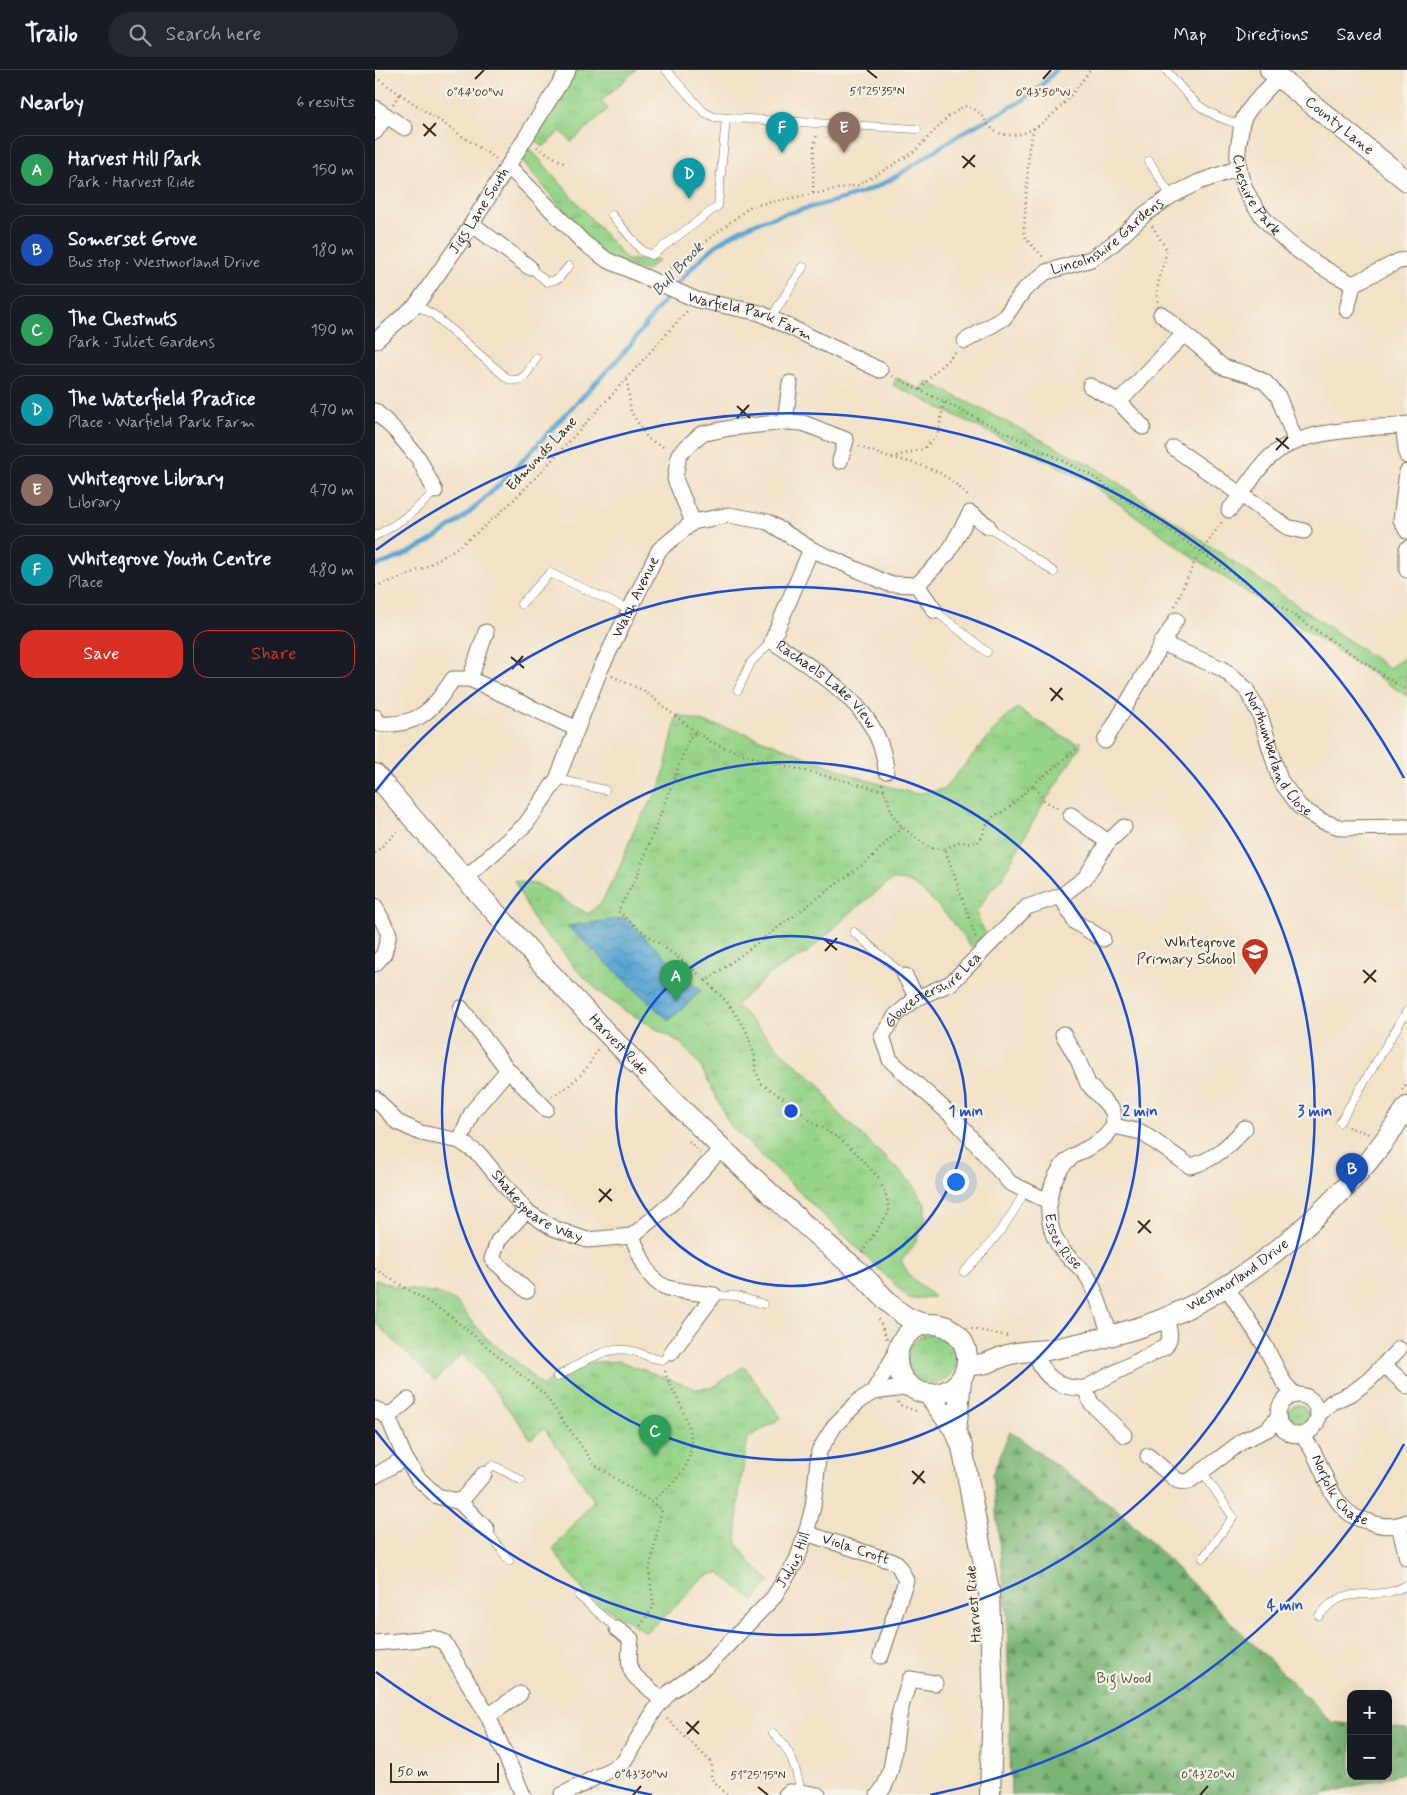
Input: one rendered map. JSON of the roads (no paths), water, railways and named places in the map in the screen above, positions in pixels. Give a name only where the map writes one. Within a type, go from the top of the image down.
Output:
[{"type":"street","name":"Jigs Lane South","points":[[375,341],[416,305],[472,224],[502,163],[525,140],[568,70]]},
{"type":"street","name":"Cheshire Park","points":[[1274,73],[1243,118],[1237,146],[1239,168],[1244,186],[1261,214],[1292,246],[1324,270],[1353,284]]},
{"type":"street","name":"County Lane","points":[[1274,73],[1407,181]]},
{"type":"street","points":[[375,132],[380,112],[405,128]]},
{"type":"street","name":"Warfield Park Farm","points":[[502,163],[525,181],[584,243],[607,260],[697,300],[761,313],[880,370]]},
{"type":"street","name":"Lincolnshire Gardens","points":[[965,341],[1004,318],[1023,290],[1045,272],[1091,259],[1114,243],[1145,214],[1171,196],[1199,182],[1239,168]]},
{"type":"street","points":[[472,224],[529,267]]},
{"type":"street","points":[[1347,310],[1353,284],[1399,261],[1407,260]]},
{"type":"street","points":[[1161,314],[1183,335],[1223,367],[1265,382],[1278,396],[1296,442]]},
{"type":"street","points":[[1119,402],[1183,335]]},
{"type":"street","points":[[785,422],[790,383]]},
{"type":"street","points":[[1090,386],[1119,402],[1143,428]]},
{"type":"street","points":[[375,411],[396,431],[419,459],[435,491]]},
{"type":"street","points":[[693,522],[675,479],[679,454],[701,434],[730,428],[785,422],[803,423],[846,440],[840,461]]},
{"type":"street","points":[[1229,510],[1242,496],[1252,477],[1270,457],[1282,448],[1296,442],[1338,431],[1405,425],[1407,456]]},
{"type":"street","points":[[1174,448],[1287,527],[1304,531]]},
{"type":"street","points":[[1407,472],[1401,520],[1407,531]]},
{"type":"street","points":[[935,611],[917,585],[948,552],[970,513],[988,526]]},
{"type":"street","name":"Walsh Avenue","points":[[464,879],[526,824],[557,779],[600,670],[659,550],[693,522],[729,515],[768,522],[811,549],[889,584],[917,585]]},
{"type":"street","name":"Rachaels Lake View","points":[[811,549],[772,641],[832,682],[861,712],[885,753],[886,771]]},
{"type":"street","points":[[1407,549],[1407,570]]},
{"type":"street","points":[[1105,741],[1176,620]]},
{"type":"street","points":[[470,679],[486,632]]},
{"type":"street","name":"Northumberland Close","points":[[1161,643],[1223,669],[1245,689],[1260,715],[1279,780],[1300,807],[1322,821],[1342,828],[1407,828]]},
{"type":"street","points":[[375,717],[380,724],[402,725],[426,713],[453,679],[470,679],[577,729]]},
{"type":"street","name":"Harvest Ride","points":[[375,774],[464,879],[608,1034],[722,1148],[868,1280],[894,1308],[916,1323],[934,1322]]},
{"type":"street","points":[[1071,815],[1108,842]]},
{"type":"street","name":"Gloucestershire Lea","points":[[1050,1202],[1010,1183],[952,1116],[890,1060],[882,1036],[896,1015],[917,998],[951,983],[1027,907],[1061,896],[1085,878],[1108,842],[1124,827]]},
{"type":"street","points":[[1061,896],[1075,922],[1103,938]]},
{"type":"street","points":[[375,906],[389,934],[384,954],[375,964]]},
{"type":"street","points":[[905,976],[917,998]]},
{"type":"street","points":[[461,1008],[508,1070],[543,1105]]},
{"type":"street","points":[[1063,1034],[1078,1060],[1088,1084],[1113,1111],[1114,1126],[1141,1132],[1190,1166],[1204,1163],[1225,1150],[1245,1128]]},
{"type":"street","points":[[460,1141],[472,1112],[508,1070]]},
{"type":"street","name":"Shakespeare Way","points":[[375,1098],[397,1122],[421,1133],[460,1141],[480,1155],[526,1210],[553,1228],[587,1240],[632,1236]]},
{"type":"street","name":"Westmorland Drive","points":[[964,1372],[1011,1354],[1037,1351],[1111,1336],[1165,1317],[1225,1285],[1279,1248],[1344,1190],[1393,1131],[1407,1107]]},
{"type":"street","name":"Essex Rise","points":[[1111,1336],[1092,1285],[1083,1270],[1063,1251],[1052,1232],[1049,1214],[1054,1182],[1061,1167],[1087,1146],[1101,1140],[1114,1126]]},
{"type":"street","points":[[667,1356],[714,1295],[660,1286],[651,1278],[632,1236],[673,1202],[722,1148]]},
{"type":"street","points":[[526,1210],[499,1240],[492,1258],[527,1291]]},
{"type":"street","points":[[1225,1285],[1265,1346],[1290,1398]]},
{"type":"street","name":"Harvest Ride","points":[[881,1296],[900,1346]]},
{"type":"street","points":[[1037,1351],[1038,1362],[1042,1371],[1063,1385],[1085,1388],[1165,1347],[1170,1341],[1170,1332],[1165,1317]]},
{"type":"street","points":[[934,1322],[946,1326],[961,1338],[967,1351],[964,1372],[946,1391],[920,1390],[899,1370],[897,1360],[900,1346],[912,1330],[934,1322]]},
{"type":"street","name":"Westmorland Drive","points":[[961,1338],[983,1348],[1011,1354]]},
{"type":"street","name":"Julius Hill","points":[[562,1795],[623,1763],[659,1705],[670,1692],[708,1665],[773,1598],[797,1560],[806,1533],[813,1507],[819,1451],[835,1425],[860,1400],[873,1392],[900,1346]]},
{"type":"street","points":[[1281,1423],[1281,1405],[1290,1398],[1308,1398],[1316,1409],[1332,1402],[1352,1393],[1399,1349]]},
{"type":"street","points":[[1384,1364],[1407,1386]]},
{"type":"street","name":"Harvest Ride","points":[[964,1372],[956,1432],[972,1492],[989,1591],[993,1704],[990,1795]]},
{"type":"street","points":[[1085,1388],[1091,1403],[1124,1435]]},
{"type":"street","name":"Harvest Ride","points":[[920,1390],[956,1432]]},
{"type":"street","name":"Julius Hill","points":[[873,1392],[920,1390]]},
{"type":"street","points":[[408,1400],[381,1413],[405,1458],[418,1478],[437,1496],[460,1502],[487,1530]]},
{"type":"street","name":"Norfolk Chase","points":[[1316,1409],[1307,1437],[1333,1496],[1352,1515],[1375,1524],[1403,1524]]},
{"type":"street","name":"Norfolk Chase","points":[[1202,1471],[1243,1440],[1281,1423],[1295,1435],[1307,1437]]},
{"type":"street","points":[[1148,1456],[1178,1481],[1188,1482],[1202,1471]]},
{"type":"street","points":[[375,1476],[405,1458]]},
{"type":"street","points":[[460,1502],[484,1474]]},
{"type":"street","points":[[1403,1524],[1407,1558]]},
{"type":"street","name":"Viola Croft","points":[[806,1533],[897,1563],[906,1580],[881,1656]]},
{"type":"street","points":[[617,1629],[631,1639],[628,1662],[636,1678],[659,1705]]},
{"type":"street","points":[[375,1643],[433,1638],[444,1642],[488,1716],[523,1795]]},
{"type":"street","points":[[878,1795],[885,1788],[899,1714],[909,1679],[935,1683]]},
{"type":"street","points":[[488,1716],[520,1694]]},
{"type":"street","points":[[793,1793],[818,1795]]},
{"type":"lane","points":[[666,70],[704,112],[714,117],[917,129]]},
{"type":"lane","points":[[1166,70],[1202,109],[1218,119],[1242,125]]},
{"type":"lane","points":[[612,215],[642,251],[652,255],[718,206],[726,118]]},
{"type":"lane","points":[[1149,161],[1171,196]]},
{"type":"lane","points":[[529,267],[547,282],[558,279],[569,266]]},
{"type":"lane","points":[[771,318],[803,267]]},
{"type":"lane","points":[[416,305],[434,316],[508,379],[514,381],[521,379],[526,375],[536,358]]},
{"type":"lane","points":[[375,536],[396,526],[419,508],[435,491]]},
{"type":"lane","points":[[988,526],[1054,572]]},
{"type":"lane","points":[[521,604],[550,572],[630,610]]},
{"type":"lane","points":[[935,611],[987,652]]},
{"type":"lane","points":[[738,690],[751,662],[772,641]]},
{"type":"lane","points":[[557,779],[605,790]]},
{"type":"lane","points":[[854,932],[905,976]]},
{"type":"lane","points":[[1340,1122],[1407,1011]]},
{"type":"lane","points":[[964,1272],[984,1252],[1017,1208],[1025,1190]]},
{"type":"lane","points":[[714,1295],[737,1296],[763,1304]]},
{"type":"lane","points":[[557,1377],[601,1353],[616,1350],[633,1351],[650,1359],[667,1356]]},
{"type":"lane","points":[[484,1474],[493,1466],[521,1480]]},
{"type":"lane","points":[[1202,1471],[1217,1490],[1233,1517],[1203,1558]]},
{"type":"lane","points":[[487,1530],[509,1561]]},
{"type":"lane","points":[[1319,1616],[1334,1600],[1343,1596],[1381,1594],[1407,1585]]},
{"type":"lane","points":[[579,1596],[617,1629]]},
{"type":"lane","points":[[773,1733],[782,1741],[792,1756],[793,1793]]},
{"type":"water","points":[[625,918],[701,991],[669,1021],[567,926]]},
{"type":"waterway","name":"Bull Brook","points":[[375,566],[403,555],[430,541],[454,524],[500,484],[630,345],[682,279],[718,244],[734,233],[770,218],[846,198],[879,186],[957,136],[1026,98],[1056,70]]},
{"type":"place","name":"Whitegrove Youth Centre","points":[[782,153]]},
{"type":"place","name":"Whitegrove Library","points":[[844,153]]},
{"type":"place","name":"The Waterfield Practice","points":[[689,199]]},
{"type":"place","name":"Whitegrove Primary School","points":[[1255,976]]},
{"type":"place","name":"Harvest Hill Park","points":[[676,1001]]},
{"type":"place","name":"Somerset Grove","points":[[1352,1194]]},
{"type":"place","name":"The Chestnuts","points":[[655,1456]]},
{"type":"park label","name":"Big Wood","points":[[1124,1679]]}]
